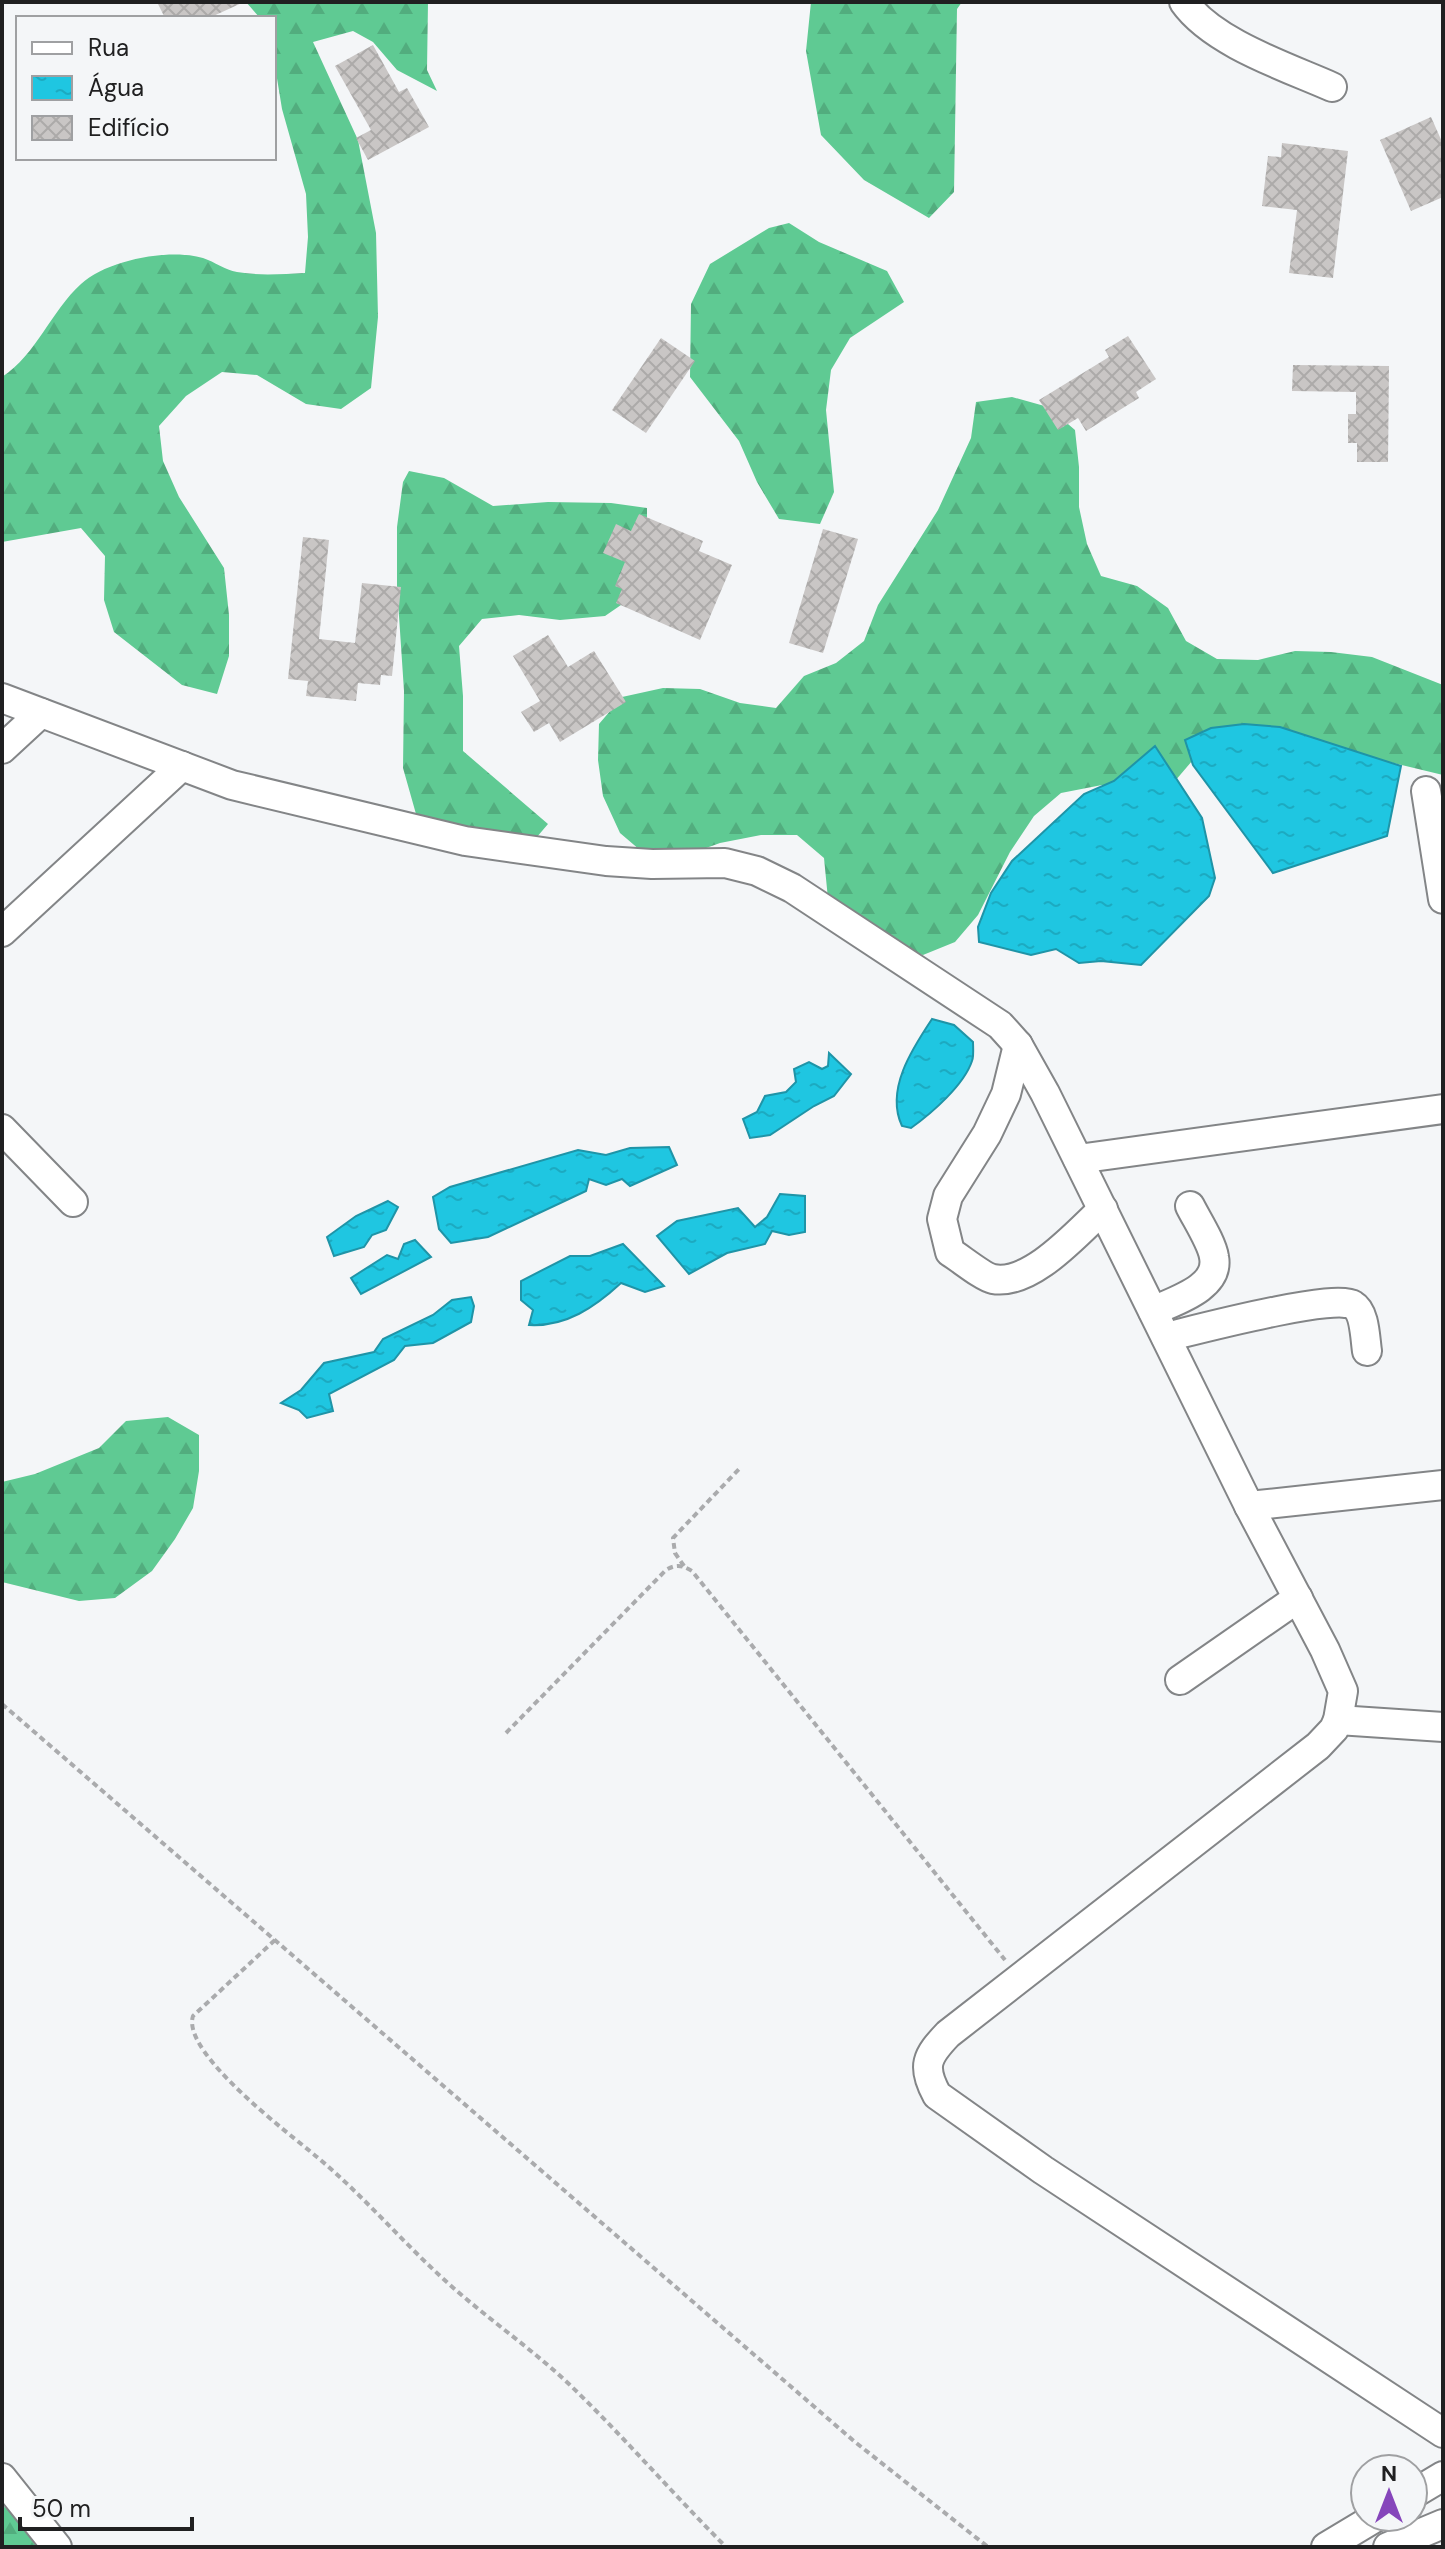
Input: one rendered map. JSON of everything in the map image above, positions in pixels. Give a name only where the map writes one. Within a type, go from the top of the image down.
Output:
[{"type":"street","points":[[1184,2],[1190,11],[1240,47],[1332,87]]},
{"type":"street","points":[[4,701],[232,785],[465,841],[606,861],[725,863],[757,871],[792,888],[866,935],[990,1018],[1018,1045],[1343,1691],[1334,1729],[1318,1746],[948,2034],[931,2052],[928,2073],[937,2095],[1043,2170],[1443,2433]]},
{"type":"street","points":[[2,749],[41,713]]},
{"type":"street","points":[[2,932],[182,766]]},
{"type":"street","points":[[1426,791],[1442,892]]},
{"type":"street","points":[[1018,1045],[1006,1094],[987,1134],[948,1196],[942,1219],[950,1252],[993,1279],[1025,1275],[1061,1248],[1103,1209]]},
{"type":"street","points":[[1078,1159],[1443,1109]]},
{"type":"street","points":[[2,1129],[73,1202]]},
{"type":"street","points":[[1153,1311],[1199,1289],[1210,1276],[1215,1259],[1190,1206]]},
{"type":"street","points":[[1166,1337],[1298,1308],[1351,1302],[1360,1310],[1367,1351]]},
{"type":"street","points":[[1249,1506],[1443,1485]]},
{"type":"street","points":[[1180,1680],[1298,1598]]},
{"type":"street","points":[[1338,1720],[1443,1727]]},
{"type":"street","points":[[2,2478],[57,2547]]},
{"type":"street","points":[[1388,2547],[1443,2525]]},
{"type":"street","points":[[1326,2547],[1349,2533]]},
{"type":"path","points":[[741,1467],[673,1538],[675,1553],[1020,1977]]},
{"type":"path","points":[[506,1733],[666,1570],[675,1565],[684,1566]]},
{"type":"path","points":[[2,1704],[843,2433],[988,2547]]},
{"type":"path","points":[[275,1940],[193,2016],[192,2031],[208,2057],[234,2086],[353,2187],[449,2284],[567,2382],[726,2547]]},
{"type":"green space","points":[[246,2],[428,2],[427,70],[437,91],[397,70],[373,42],[353,31],[313,42],[358,140],[376,233],[378,317],[371,388],[341,409],[306,404],[257,375],[222,372],[186,396],[159,426],[163,461],[179,497],[224,568],[229,656],[217,694],[182,685],[114,632],[104,600],[105,556],[81,528],[2,542],[2,377],[25,357],[70,295],[106,268],[139,258],[173,254],[203,258],[237,272],[305,273],[308,237],[306,194],[282,109],[276,72],[276,16],[258,16]]},
{"type":"green space","points":[[811,2],[962,2],[957,9],[954,192],[929,218],[864,180],[821,135],[806,51]]},
{"type":"green space","points":[[789,223],[819,242],[887,271],[904,302],[850,338],[831,370],[826,410],[834,492],[820,524],[779,519],[757,482],[739,441],[690,377],[691,304],[710,264],[769,228]]},
{"type":"green space","points":[[1012,397],[1048,407],[1075,430],[1079,507],[1087,544],[1101,576],[1137,586],[1168,608],[1186,641],[1217,659],[1258,660],[1295,651],[1331,652],[1372,657],[1443,685],[1443,775],[1348,752],[1198,754],[1175,781],[1102,785],[1061,793],[1034,816],[1010,852],[978,915],[955,942],[923,955],[886,945],[828,899],[824,858],[797,835],[761,835],[720,843],[684,856],[647,856],[620,833],[603,796],[598,760],[599,724],[622,697],[663,688],[700,689],[740,703],[776,708],[804,676],[836,663],[864,641],[878,605],[938,510],[971,438],[976,402]]},
{"type":"green space","points":[[409,471],[444,478],[493,506],[548,502],[611,503],[647,508],[647,544],[637,594],[605,616],[560,620],[519,615],[482,619],[459,646],[463,751],[548,824],[525,851],[448,841],[416,814],[403,768],[404,691],[397,586],[397,527],[403,482]]},
{"type":"green space","points":[[168,1417],[199,1435],[199,1471],[193,1508],[152,1571],[115,1598],[79,1601],[2,1582],[2,1482],[35,1474],[99,1448],[126,1421]]},
{"type":"green space","points":[[2,2505],[20,2520],[41,2547],[2,2547]]},
{"type":"water","points":[[1244,724],[1280,727],[1401,766],[1387,836],[1273,873],[1193,765],[1185,740],[1211,728]]},
{"type":"water","points":[[1155,746],[1202,818],[1215,878],[1209,896],[1141,965],[1101,961],[1079,963],[1056,949],[1031,955],[979,942],[978,927],[991,893],[1012,861],[1084,794],[1114,781]]},
{"type":"water","points":[[932,1019],[954,1025],[973,1042],[973,1059],[955,1089],[937,1107],[911,1128],[902,1126],[897,1098],[899,1084],[916,1043]]},
{"type":"water","points":[[829,1053],[851,1074],[834,1096],[770,1135],[750,1138],[743,1119],[757,1112],[765,1096],[786,1092],[796,1082],[794,1069],[809,1062],[822,1069],[828,1066]]},
{"type":"water","points":[[669,1147],[677,1165],[630,1186],[622,1179],[606,1185],[589,1179],[586,1191],[488,1237],[451,1243],[439,1229],[433,1197],[450,1187],[578,1150],[606,1155],[630,1148]]},
{"type":"water","points":[[780,1194],[805,1196],[805,1232],[789,1235],[772,1231],[765,1244],[727,1253],[689,1274],[657,1236],[677,1221],[738,1208],[755,1227],[767,1217]]},
{"type":"water","points":[[388,1201],[398,1207],[386,1230],[372,1235],[364,1247],[334,1256],[327,1237],[356,1216]]},
{"type":"water","points":[[415,1240],[431,1257],[361,1294],[351,1278],[387,1255],[398,1259],[404,1244]]},
{"type":"water","points":[[623,1244],[664,1286],[645,1292],[621,1283],[579,1314],[555,1323],[529,1325],[533,1310],[521,1300],[521,1281],[570,1256],[590,1256]]},
{"type":"water","points":[[471,1297],[474,1306],[471,1322],[433,1343],[405,1346],[394,1360],[329,1394],[333,1411],[307,1418],[299,1410],[281,1403],[301,1390],[324,1363],[374,1352],[383,1339],[433,1315],[452,1300]]},
{"type":"building","points":[[157,2],[244,2],[213,16],[164,16]]},
{"type":"building","points":[[373,45],[399,92],[407,88],[429,127],[368,160],[356,138],[371,130],[335,66]]},
{"type":"building","points":[[1431,117],[1443,144],[1443,197],[1411,211],[1380,140]]},
{"type":"building","points":[[1282,143],[1348,151],[1333,278],[1289,273],[1297,210],[1262,206],[1268,156],[1281,157]]},
{"type":"building","points":[[1128,336],[1156,379],[1136,392],[1139,398],[1086,431],[1078,418],[1058,430],[1039,400],[1109,357],[1105,350]]},
{"type":"building","points":[[661,338],[695,361],[646,433],[612,410]]},
{"type":"building","points":[[1293,365],[1389,366],[1388,462],[1357,462],[1357,443],[1348,443],[1348,414],[1356,414],[1356,392],[1292,391]]},
{"type":"building","points":[[639,514],[703,541],[699,551],[732,565],[700,640],[616,603],[622,589],[615,586],[625,562],[603,553],[616,524],[631,531]]},
{"type":"building","points":[[823,529],[858,539],[823,653],[789,643]]},
{"type":"building","points":[[303,537],[329,540],[319,639],[355,643],[362,583],[401,587],[392,676],[381,675],[380,685],[358,683],[356,701],[306,696],[308,681],[288,679]]},
{"type":"building","points":[[548,635],[568,667],[594,651],[626,702],[560,742],[549,723],[534,732],[521,712],[540,701],[513,656]]}]
